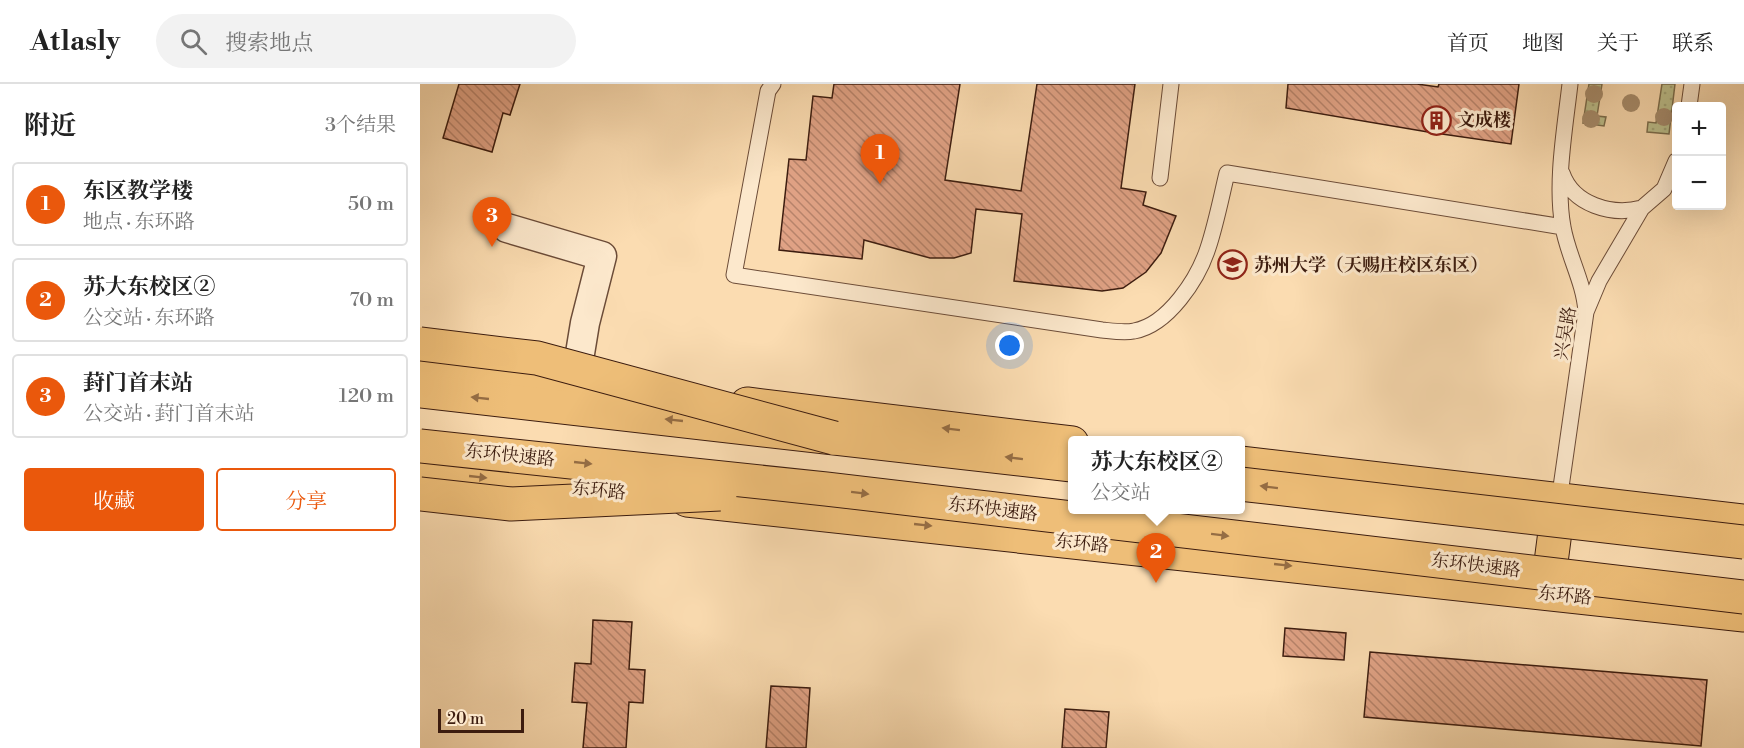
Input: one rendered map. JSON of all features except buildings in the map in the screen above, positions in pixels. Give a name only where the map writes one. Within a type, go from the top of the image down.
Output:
[{"type":"main road","points":[[420,344],[537,358],[834,438]]},
{"type":"main road","points":[[420,366],[1068,443]]},
{"type":"main road","points":[[420,391],[1068,465]]},
{"type":"main road","name":"东环快速路","points":[[420,446],[826,489],[1744,597]]},
{"type":"main road","points":[[1245,464],[1744,521]]},
{"type":"main road","name":"东环路","points":[[420,471],[1744,615]]},
{"type":"main road","points":[[1245,485],[1744,542]]},
{"type":"main road","points":[[420,494],[510,504],[826,489]]},
{"type":"main road","points":[[1547,593],[1559,501]]},
{"type":"street","points":[[507,228],[602,256],[585,323],[575,384]]},
{"type":"lane","points":[[773,84],[768,91],[734,274],[1102,330],[1134,332],[1155,323],[1176,305],[1192,280],[1207,250],[1227,173],[1563,227]]},
{"type":"lane","points":[[1160,178],[1171,84]]},
{"type":"lane","points":[[1570,84],[1561,167],[1563,227],[1585,298],[1586,312]]},
{"type":"lane","points":[[1690,102],[1692,84]]},
{"type":"lane","points":[[1561,167],[1571,189],[1580,198],[1611,210],[1628,212],[1642,208]]},
{"type":"lane","name":"兴吴路","points":[[1559,501],[1586,312],[1599,281],[1642,208],[1664,189],[1672,172]]},
{"type":"green space","points":[[1589,84],[1602,84],[1597,116],[1606,117],[1604,126],[1583,123]]},
{"type":"green space","points":[[1662,84],[1675,84],[1669,134],[1647,132],[1648,122],[1656,123]]},
{"type":"place","name":"文成楼","points":[[1436,120]]},
{"type":"place","name":"东区教学楼","points":[[880,184]]},
{"type":"place","name":"葑门首末站","points":[[492,247]]},
{"type":"place","name":"苏州大学（天赐庄校区东区）","points":[[1233,265]]},
{"type":"place","name":"苏大东校区②","points":[[1156,583]]}]
